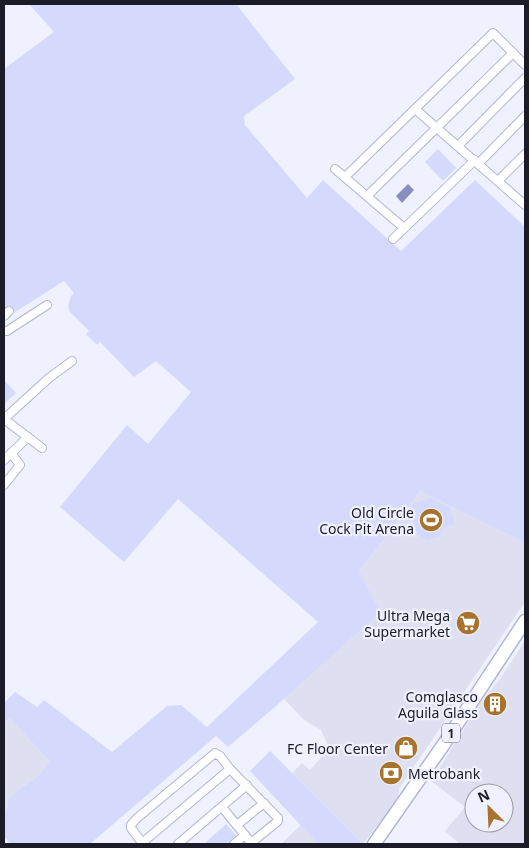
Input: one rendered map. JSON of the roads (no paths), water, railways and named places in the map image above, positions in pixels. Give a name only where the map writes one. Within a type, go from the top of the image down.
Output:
[{"type":"highway","name":"1","points":[[374,844],[442,747],[525,621]]},
{"type":"street","points":[[345,177],[493,32],[525,65]]},
{"type":"street","points":[[367,196],[513,53]]},
{"type":"street","points":[[458,146],[525,78]]},
{"type":"street","points":[[415,109],[498,181],[523,199]]},
{"type":"street","points":[[393,239],[525,116]]},
{"type":"street","points":[[498,181],[525,154]]},
{"type":"street","points":[[335,169],[404,228]]},
{"type":"street","points":[[4,331],[47,305]]},
{"type":"street","points":[[42,448],[4,419],[49,378],[72,361]]},
{"type":"street","points":[[4,460],[28,437]]},
{"type":"street","points":[[4,486],[20,465],[10,453]]},
{"type":"street","points":[[222,807],[252,843],[278,821],[274,813],[215,753],[136,819],[131,828],[143,844],[230,769]]},
{"type":"street","points":[[178,844],[247,785]]},
{"type":"street","points":[[237,825],[264,803]]},
{"type":"street","points":[[234,844],[245,835]]},
{"type":"place","name":"Old Circle Cock Pit Arena","points":[[431,520]]},
{"type":"place","name":"Ultra Mega Supermarket","points":[[468,623]]},
{"type":"place","name":"Comglasco Aguila Glass","points":[[495,704]]},
{"type":"place","name":"FC Floor Center","points":[[406,748]]},
{"type":"place","name":"Metrobank","points":[[391,773]]}]
